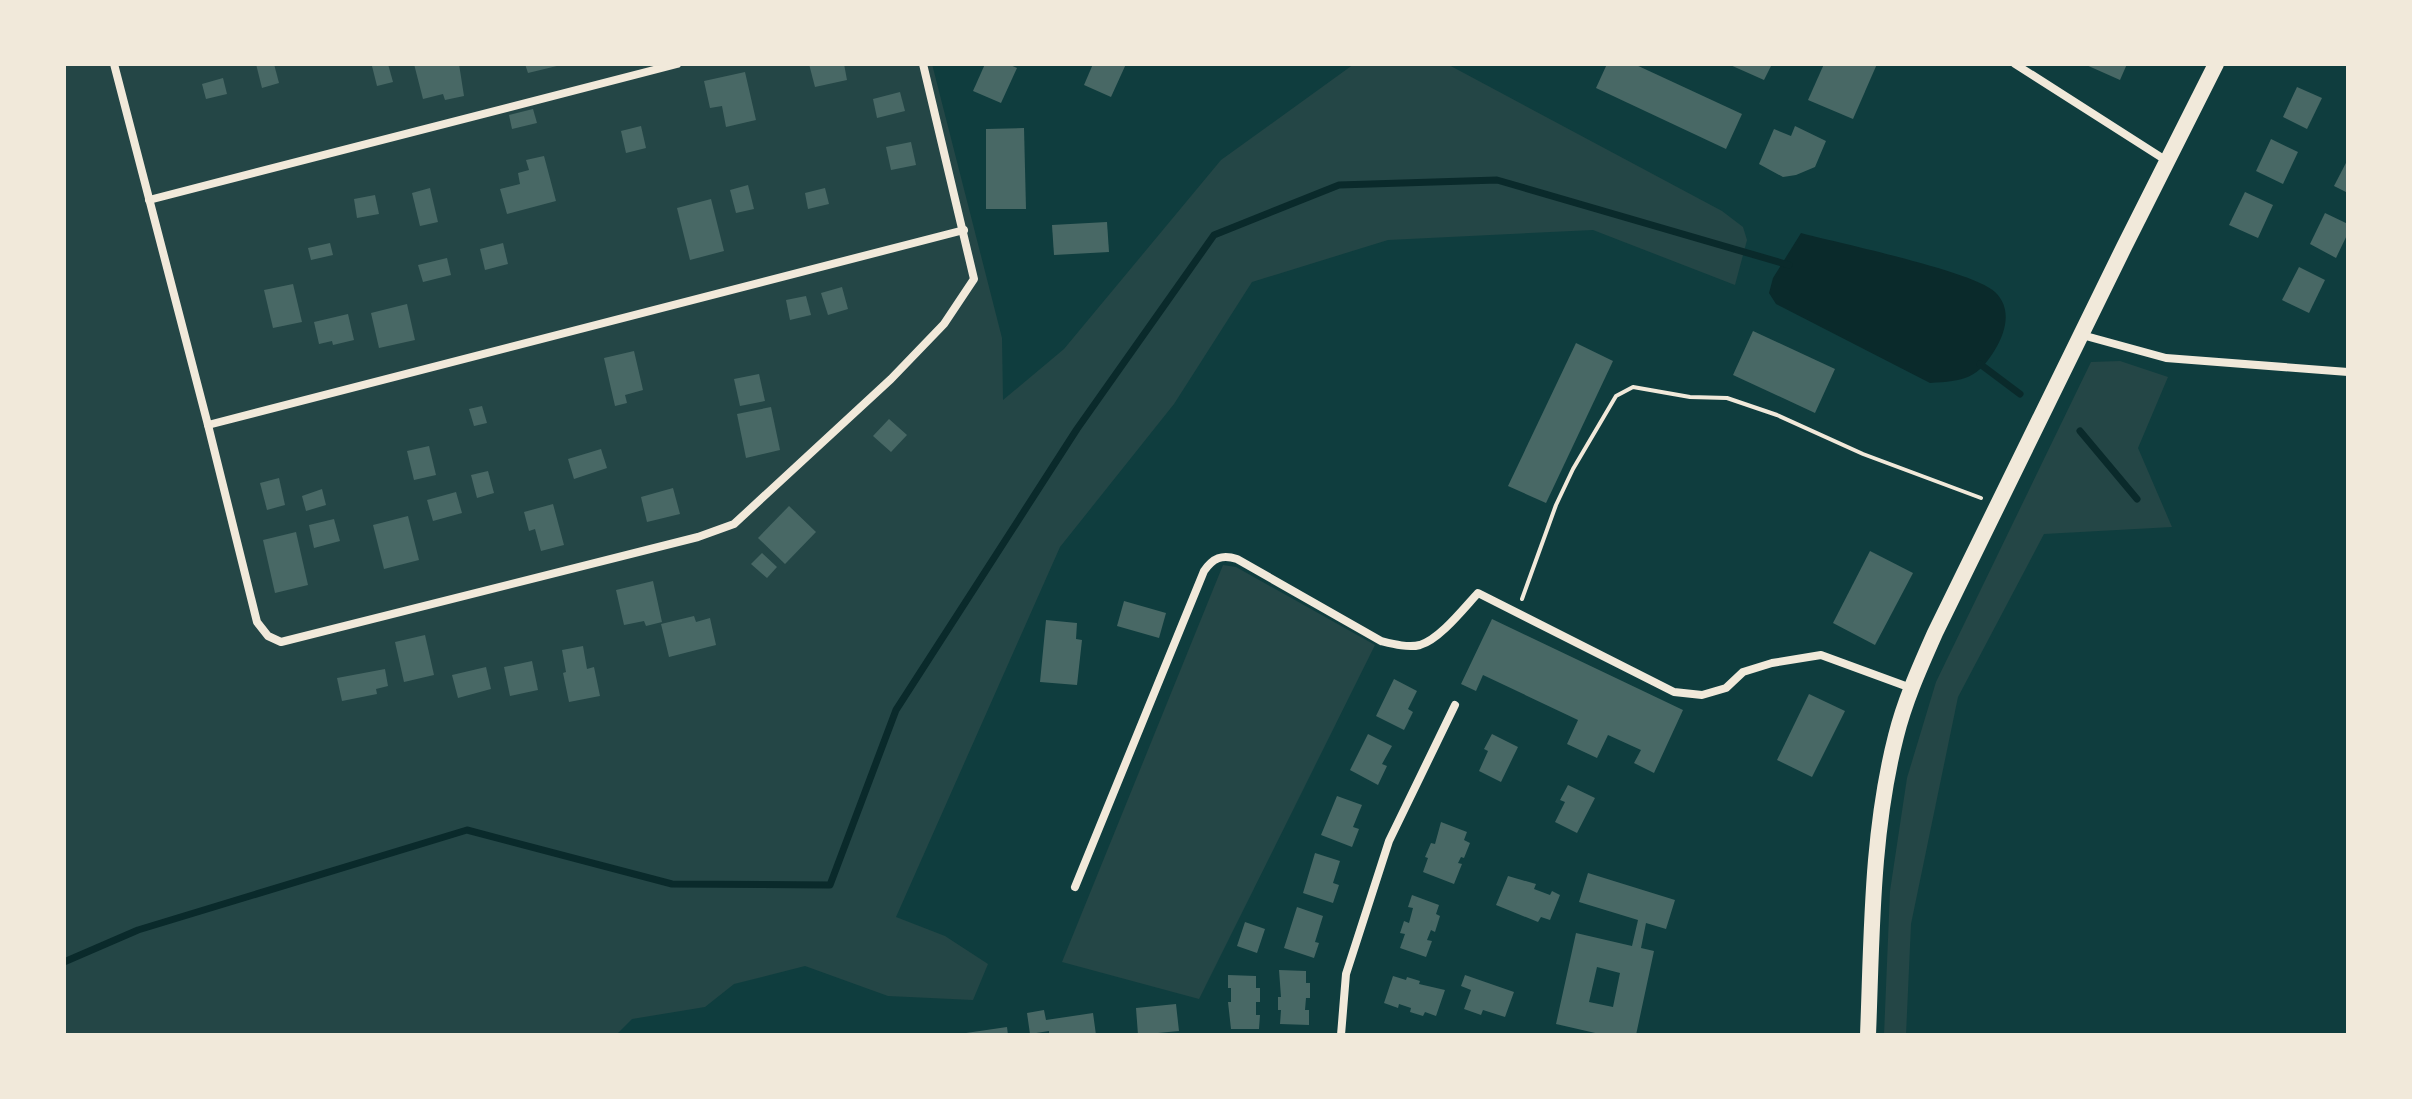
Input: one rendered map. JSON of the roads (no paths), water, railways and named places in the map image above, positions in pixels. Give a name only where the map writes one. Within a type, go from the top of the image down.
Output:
[{"type":"main road","points":[[1868,1035],[1871,922],[1880,823],[1896,737],[1911,688],[1998,504],[2216,64]]},
{"type":"street","points":[[114,64],[257,622],[268,636],[281,642],[698,537],[734,524],[902,368],[944,324],[974,279],[923,64]]},
{"type":"street","points":[[149,200],[677,64]]},
{"type":"street","points":[[2015,64],[2167,161]]},
{"type":"street","points":[[208,425],[964,230]]},
{"type":"street","points":[[2082,335],[2166,358],[2348,372]]},
{"type":"street","points":[[1075,887],[1204,571],[1212,560],[1222,556],[1237,559],[1381,641],[1417,646],[1432,640],[1478,593],[1674,692],[1702,695],[1726,688],[1743,672],[1772,663],[1821,655],[1911,688]]},
{"type":"street","points":[[1341,1035],[1346,974],[1389,841],[1455,705]]},
{"type":"waterway","points":[[64,962],[138,930],[467,830],[672,884],[830,885],[896,710],[1077,429],[1214,235],[1339,185],[1497,180],[1789,265]]},
{"type":"waterway","points":[[1980,364],[2020,394]]},
{"type":"waterway","points":[[2080,431],[2137,499]]}]
